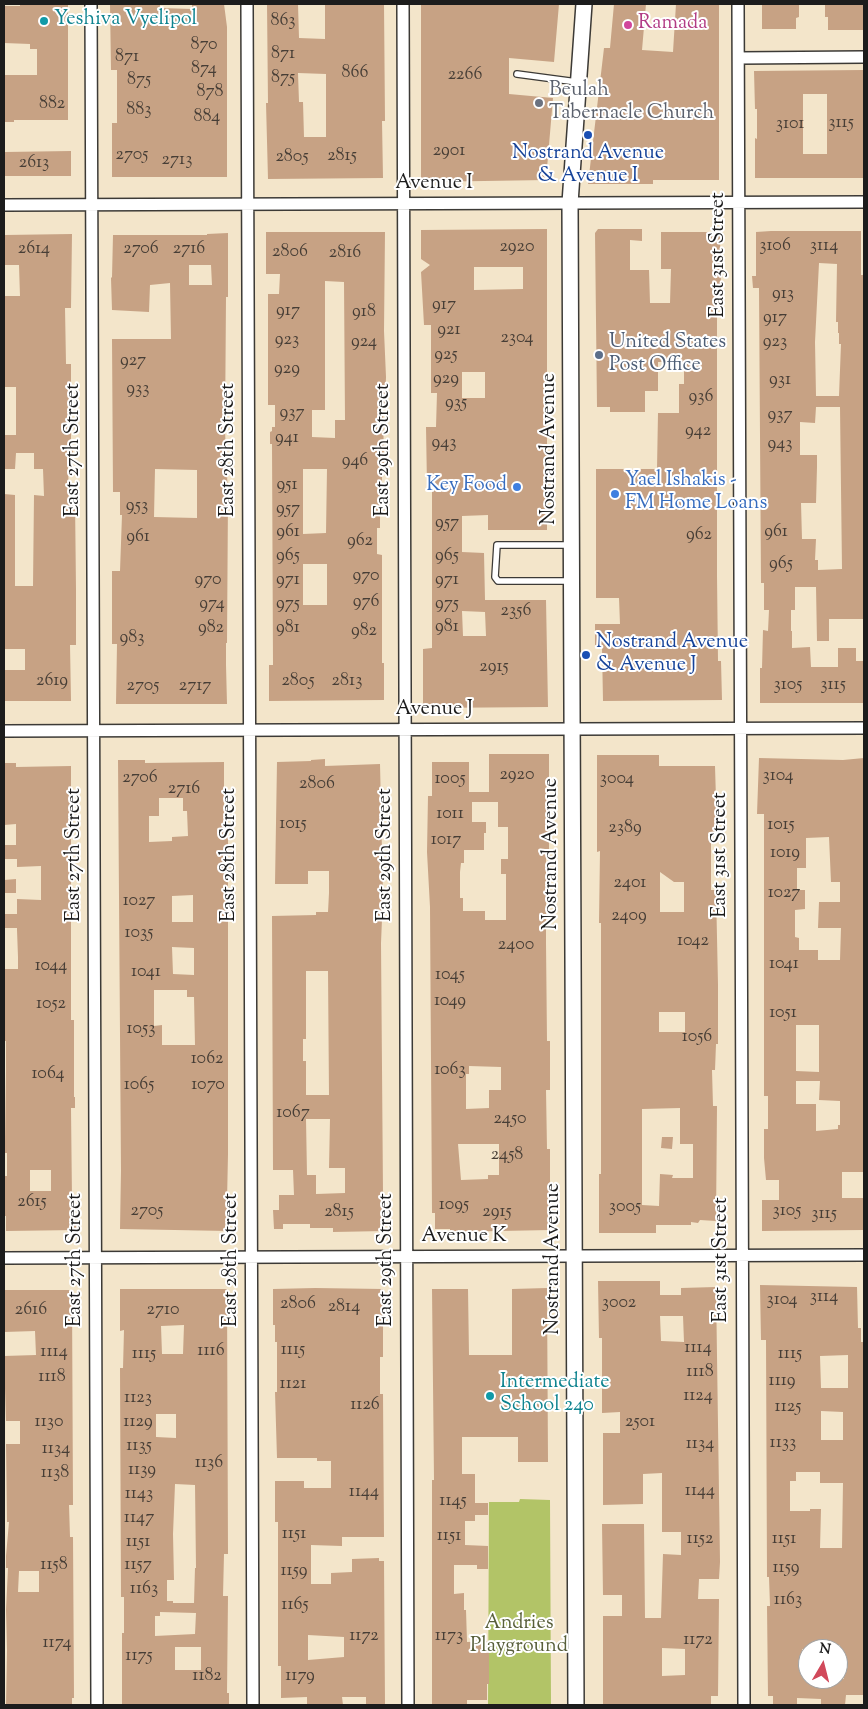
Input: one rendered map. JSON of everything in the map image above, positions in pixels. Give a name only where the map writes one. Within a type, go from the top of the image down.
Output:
[{"type":"main road","name":"Nostrand Avenue","points":[[576,1705],[570,203],[584,4]]},
{"type":"street","name":"East 27th Street","points":[[91,4],[97,1705]]},
{"type":"street","name":"East 28th Street","points":[[247,4],[253,1705]]},
{"type":"street","name":"East 29th Street","points":[[403,4],[408,1705]]},
{"type":"street","name":"East 31st Street","points":[[738,4],[744,1705]]},
{"type":"street","points":[[739,58],[864,57]]},
{"type":"street","name":"Avenue I","points":[[4,205],[864,202]]},
{"type":"street","name":"Avenue J","points":[[4,731],[864,728]]},
{"type":"street","name":"Avenue K","points":[[4,1258],[864,1255]]},
{"type":"lane","points":[[517,74],[578,82]]},
{"type":"lane","points":[[572,545],[497,545],[495,577],[498,581],[572,580]]},
{"type":"green space","name":"Andries Playground","points":[[520,1499],[550,1500],[551,1705],[488,1705],[489,1502],[519,1502]]},
{"type":"building","points":[[20,4],[68,4],[68,120],[14,120],[14,122],[4,122],[4,75],[37,75],[37,49],[30,49],[30,44],[4,43],[4,6],[20,6]]},
{"type":"building","points":[[110,4],[160,4],[160,8],[192,9],[192,4],[224,4],[227,27],[227,177],[112,177],[112,123],[117,123],[117,70],[111,70]]},
{"type":"building","points":[[267,4],[298,4],[299,38],[325,39],[325,4],[384,4],[385,121],[382,121],[383,178],[268,179],[266,103],[268,103]],"holes":[[[298,73],[326,74],[326,137],[304,137],[303,102],[299,102]]]},
{"type":"building","points":[[421,4],[559,4],[554,62],[509,58],[509,94],[553,98],[546,180],[421,182]]},
{"type":"building","points":[[614,4],[646,4],[642,50],[673,52],[676,4],[719,4],[719,180],[653,180],[653,184],[588,184],[604,48],[610,48]]},
{"type":"building","points":[[762,4],[799,4],[799,17],[796,18],[796,29],[762,29]]},
{"type":"building","points":[[825,4],[863,4],[863,30],[828,30]]},
{"type":"building","points":[[864,70],[864,178],[755,178],[757,109],[755,109],[754,71]],"holes":[[[803,94],[827,94],[827,154],[803,154]]]},
{"type":"building","points":[[71,151],[71,176],[5,176],[5,152]]},
{"type":"building","points":[[547,229],[547,530],[488,530],[488,515],[462,516],[462,552],[484,553],[485,600],[546,600],[548,707],[423,708],[423,649],[432,648],[432,486],[427,486],[426,427],[436,427],[437,393],[431,393],[431,325],[424,325],[421,272],[430,265],[421,259],[421,230]],"holes":[[[474,267],[523,267],[523,289],[474,290]],[[462,372],[485,372],[485,398],[462,398]],[[462,611],[485,612],[486,636],[463,636]]]},
{"type":"building","points":[[598,229],[642,229],[642,241],[630,240],[630,270],[649,270],[650,303],[670,303],[671,269],[661,269],[661,232],[720,232],[721,288],[717,288],[717,576],[718,661],[721,661],[722,700],[603,701],[602,648],[595,648],[595,624],[620,624],[619,598],[596,598],[596,469],[657,469],[658,413],[679,413],[679,384],[684,384],[684,362],[658,362],[658,391],[645,391],[645,412],[610,412],[610,407],[597,407],[595,233]]},
{"type":"building","points":[[861,231],[861,275],[864,275],[864,619],[829,619],[829,641],[817,641],[816,587],[795,587],[795,610],[791,610],[791,631],[792,648],[810,647],[811,667],[838,667],[838,648],[856,648],[856,661],[864,661],[864,703],[760,703],[763,630],[768,631],[769,610],[764,610],[764,583],[761,583],[759,288],[753,288],[752,276],[756,276],[756,232]],"holes":[[[819,263],[837,264],[836,322],[838,322],[839,344],[841,344],[839,396],[816,396],[815,342]],[[816,407],[840,407],[842,569],[818,570],[818,560],[815,560],[816,539],[802,539],[801,503],[816,503],[817,455],[800,455],[800,422],[815,423]]]},
{"type":"building","points":[[266,232],[385,232],[384,331],[386,377],[385,405],[383,405],[384,467],[382,467],[382,488],[380,488],[380,528],[377,528],[377,554],[382,555],[384,700],[269,701],[269,665],[273,665],[272,444],[270,444],[270,432],[272,427],[275,427],[275,405],[268,405],[268,294],[279,294],[280,274],[266,274]],"holes":[[[325,281],[344,282],[345,420],[335,420],[335,438],[312,437],[312,410],[325,410]],[[303,469],[327,469],[326,533],[303,534]],[[303,564],[327,564],[327,605],[303,605]]]},
{"type":"building","points":[[228,233],[225,431],[228,496],[227,704],[116,704],[117,644],[112,644],[112,571],[120,571],[122,515],[120,515],[120,492],[113,492],[112,339],[171,339],[170,283],[150,285],[149,312],[112,310],[113,235]],"holes":[[[189,265],[211,265],[212,285],[189,285]],[[155,469],[197,470],[197,518],[154,517]]]},
{"type":"building","points":[[72,234],[71,308],[65,308],[66,364],[71,364],[71,448],[73,448],[73,463],[68,463],[69,500],[75,500],[76,645],[70,645],[71,701],[4,701],[4,670],[25,670],[25,649],[4,649],[4,494],[15,495],[15,586],[33,586],[34,495],[44,496],[43,469],[34,469],[34,453],[16,453],[15,469],[4,469],[4,435],[16,435],[16,387],[4,387],[4,296],[20,296],[19,265],[5,265],[5,235]]},
{"type":"building","points":[[489,754],[549,754],[549,851],[546,851],[546,943],[547,1041],[550,1041],[550,1090],[546,1090],[547,1149],[550,1149],[550,1230],[450,1232],[450,1229],[435,1229],[435,1213],[432,1213],[430,907],[427,852],[428,796],[432,796],[432,762],[469,762],[469,792],[489,792]],"holes":[[[472,802],[498,802],[498,827],[508,827],[508,859],[501,859],[501,874],[506,874],[506,920],[485,920],[485,911],[463,911],[463,898],[460,898],[460,872],[461,863],[464,863],[464,850],[484,850],[484,833],[486,833],[486,822],[472,822]],[[469,1066],[501,1067],[501,1090],[489,1090],[489,1108],[466,1109],[466,1074],[469,1074]],[[458,1144],[499,1144],[499,1175],[488,1175],[488,1179],[461,1180]]]},
{"type":"building","points":[[597,755],[659,755],[659,766],[715,766],[717,832],[711,832],[711,890],[716,890],[718,985],[718,1044],[716,1044],[715,1070],[712,1070],[713,1106],[717,1106],[716,1221],[700,1220],[698,1223],[691,1222],[691,1225],[656,1225],[656,1233],[599,1233],[599,1174],[601,1174],[601,923],[599,923],[600,851],[597,852]],"holes":[[[660,872],[674,882],[684,882],[684,912],[660,912]],[[659,1012],[685,1012],[685,1032],[659,1032]],[[680,1108],[680,1144],[693,1144],[693,1178],[672,1178],[673,1175],[660,1174],[659,1206],[642,1205],[642,1109]]]},
{"type":"building","points":[[759,758],[843,760],[864,758],[864,1172],[842,1172],[842,1198],[864,1198],[864,1230],[762,1231],[762,1200],[779,1200],[779,1180],[766,1180],[764,1158],[764,1129],[768,1129],[768,1096],[764,1096],[764,814],[757,814]],"holes":[[[829,837],[831,882],[840,882],[840,902],[819,902],[818,928],[841,928],[840,960],[818,960],[818,950],[799,950],[799,938],[795,937],[795,910],[805,909],[805,890],[797,890],[797,868],[806,868],[806,838]],[[796,1025],[819,1025],[819,1072],[796,1071]],[[796,1081],[820,1081],[819,1100],[840,1101],[840,1125],[838,1125],[838,1129],[816,1131],[816,1104],[796,1104]]]},
{"type":"building","points":[[325,759],[325,766],[380,764],[383,895],[381,943],[383,1194],[385,1231],[333,1232],[333,1228],[310,1228],[310,1224],[283,1224],[283,1229],[274,1229],[273,1210],[279,1210],[279,1195],[294,1195],[293,1170],[273,1170],[272,916],[316,915],[316,912],[328,912],[329,893],[329,871],[308,871],[308,884],[275,884],[277,762]],"holes":[[[306,971],[328,971],[329,1095],[306,1095],[306,1061],[303,1061],[303,1039],[306,1039]],[[306,1119],[330,1119],[329,1168],[345,1168],[345,1193],[316,1194],[316,1175],[307,1175]]]},
{"type":"building","points":[[118,760],[145,760],[145,763],[224,762],[224,808],[227,808],[228,820],[227,1201],[232,1201],[232,1217],[229,1217],[229,1231],[120,1229]],"holes":[[[159,798],[183,798],[183,811],[187,811],[188,836],[172,837],[172,841],[149,842],[149,816],[159,816]],[[193,895],[193,922],[172,922],[172,896]],[[172,947],[194,948],[194,975],[173,974]],[[154,990],[187,990],[187,997],[194,997],[195,1045],[162,1045],[162,1025],[154,1026]]]},
{"type":"building","points":[[4,763],[16,763],[16,767],[71,766],[71,1020],[74,1020],[75,1108],[71,1108],[72,1200],[75,1200],[76,1230],[6,1231],[6,1216],[4,1216],[4,1176],[7,1176],[7,1153],[5,1153],[5,969],[18,969],[18,957],[17,928],[4,928],[4,914],[17,914],[17,899],[41,900],[41,866],[17,867],[17,859],[4,859],[4,845],[16,845],[16,824],[4,825]],"holes":[[[30,1170],[51,1170],[51,1191],[30,1191]]]},
{"type":"building","points":[[16,879],[16,893],[4,893],[4,880]]},
{"type":"building","points":[[662,1137],[673,1137],[672,1149],[661,1148]]},
{"type":"building","points":[[598,1281],[660,1281],[660,1295],[681,1295],[681,1288],[716,1287],[720,1562],[719,1579],[699,1579],[698,1599],[719,1599],[718,1696],[711,1696],[711,1705],[603,1705],[603,1616],[622,1616],[622,1595],[603,1595],[602,1524],[644,1524],[645,1618],[661,1618],[663,1554],[681,1555],[681,1532],[662,1532],[662,1473],[643,1474],[643,1504],[603,1505],[603,1433],[620,1433],[620,1412],[602,1413],[602,1338],[599,1338]],"holes":[[[660,1316],[683,1316],[684,1342],[661,1341]],[[662,1648],[685,1649],[685,1675],[662,1676]]]},
{"type":"building","points":[[760,1285],[857,1287],[858,1328],[861,1328],[861,1342],[864,1342],[864,1695],[846,1695],[845,1705],[821,1705],[821,1699],[797,1698],[797,1705],[773,1705],[773,1696],[768,1696],[767,1606],[770,1606],[769,1577],[767,1577],[766,1340],[761,1340]],"holes":[[[848,1355],[848,1388],[821,1388],[820,1356]],[[821,1411],[843,1412],[843,1440],[821,1440]],[[796,1472],[820,1472],[820,1483],[843,1483],[842,1548],[820,1548],[821,1509],[790,1511],[790,1481],[796,1481]]]},
{"type":"building","name":"Intermediate School 240","points":[[547,1288],[548,1462],[518,1462],[518,1437],[462,1437],[462,1474],[475,1474],[475,1503],[488,1503],[488,1515],[475,1515],[475,1521],[465,1521],[465,1545],[488,1546],[488,1569],[477,1569],[477,1565],[454,1565],[454,1594],[464,1593],[467,1642],[489,1641],[487,1700],[467,1700],[467,1705],[432,1705],[432,1480],[434,1480],[432,1289],[468,1289],[469,1355],[512,1355],[512,1289]]},
{"type":"building","points":[[120,1289],[227,1289],[228,1554],[224,1554],[223,1596],[228,1596],[227,1693],[229,1693],[229,1705],[122,1705],[124,1597],[121,1597],[120,1368],[123,1368],[124,1330],[120,1331]],"holes":[[[184,1325],[183,1354],[162,1354],[161,1326]],[[156,1414],[176,1414],[176,1438],[156,1437]],[[175,1484],[195,1485],[196,1568],[194,1603],[173,1603],[173,1601],[167,1601],[167,1580],[174,1580]],[[160,1612],[196,1613],[195,1634],[155,1636],[155,1616],[160,1616]],[[175,1647],[201,1647],[201,1670],[175,1670]]]},
{"type":"building","points":[[273,1289],[383,1289],[383,1357],[380,1357],[380,1394],[383,1394],[384,1537],[342,1537],[342,1546],[311,1545],[311,1584],[331,1584],[331,1573],[352,1572],[352,1559],[379,1558],[379,1561],[384,1561],[385,1705],[366,1705],[366,1697],[342,1697],[343,1705],[307,1705],[307,1697],[281,1698],[281,1666],[278,1666],[278,1522],[275,1522],[275,1481],[304,1481],[304,1488],[331,1488],[331,1461],[317,1461],[317,1458],[277,1458],[275,1392],[277,1392],[277,1342],[275,1342],[275,1325],[273,1325]],"holes":[[[308,1635],[344,1637],[344,1657],[308,1660]]]},
{"type":"building","points":[[5,1290],[70,1290],[70,1295],[72,1295],[73,1505],[69,1505],[70,1537],[73,1537],[74,1698],[72,1698],[72,1705],[6,1705],[8,1568],[6,1568],[6,1556],[9,1522],[7,1522],[6,1444],[20,1444],[20,1421],[6,1421],[4,1356],[36,1355],[35,1331],[4,1332]],"holes":[[[19,1571],[39,1571],[39,1592],[18,1592]]]},
{"type":"place","name":"Yeshiva Vyelipol","points":[[44,21]]},
{"type":"place","name":"Ramada","points":[[628,25]]},
{"type":"place","name":"Beulah Tabernacle Church","points":[[539,103]]},
{"type":"place","name":"Nostrand Avenue & Avenue I","points":[[588,135]]},
{"type":"place","name":"United States Post Office","points":[[599,355]]},
{"type":"place","name":"Key Food","points":[[517,487]]},
{"type":"place","name":"Yael Ishakis - FM Home Loans","points":[[615,494]]},
{"type":"place","name":"Nostrand Avenue & Avenue J","points":[[586,655]]},
{"type":"place","name":"Intermediate School 240","points":[[490,1396]]}]
